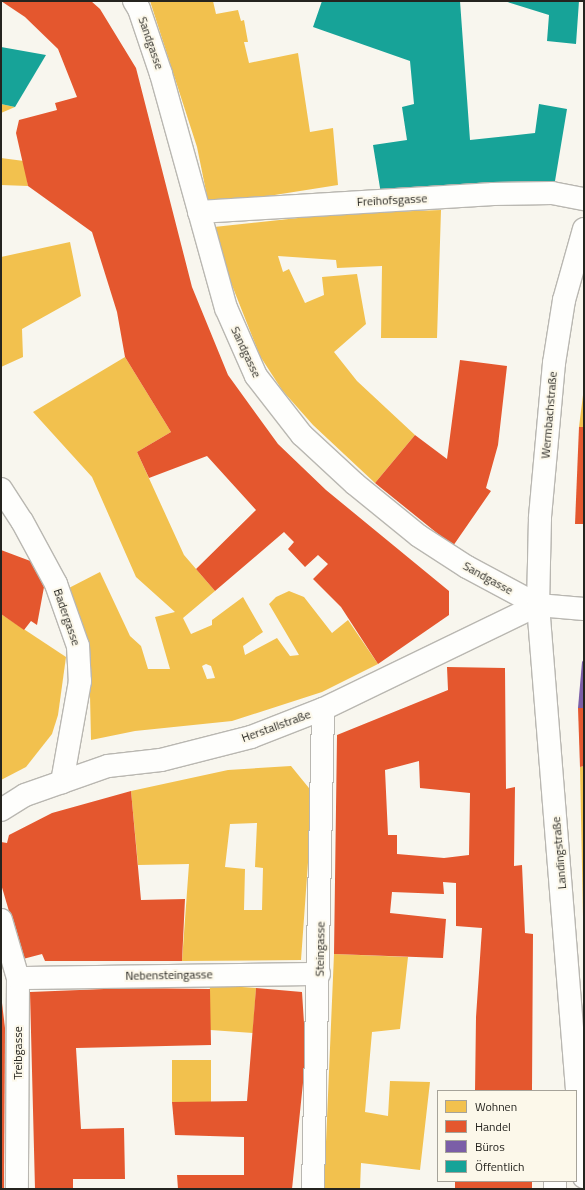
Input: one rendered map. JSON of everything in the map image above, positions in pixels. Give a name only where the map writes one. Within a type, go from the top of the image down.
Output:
[{"type":"street","name":"Sandgasse","points":[[134,1],[139,9],[161,74],[226,308],[256,376],[302,435],[355,484],[419,536],[467,567],[538,605]]},
{"type":"street","name":"Freihofsgasse","points":[[199,212],[493,194],[552,193],[584,199]]},
{"type":"street","name":"Wermbachstraße","points":[[538,605],[540,518],[554,363],[564,300],[584,228]]},
{"type":"street","name":"Badergasse","points":[[1,489],[22,521],[56,584],[78,646],[80,682],[62,782]]},
{"type":"street","points":[[538,605],[584,609]]},
{"type":"street","name":"Herstallstraße","points":[[1,810],[25,795],[108,766],[161,760],[251,737],[323,709],[538,605]]},
{"type":"street","name":"Landingstraße","points":[[538,605],[580,1108],[584,1177]]},
{"type":"street","name":"Steingasse","points":[[313,1189],[319,974],[323,709]]},
{"type":"street","name":"Treibgasse","points":[[1,920],[18,978],[17,1189]]},
{"type":"street","name":"Nebensteingasse","points":[[18,978],[319,974]]},
{"type":"building: Wohnen","points":[[150,1],[213,1],[216,14],[238,10],[241,21],[244,20],[248,42],[244,42],[249,63],[298,53],[310,132],[333,128],[338,185],[218,204],[208,201],[197,147]]},
{"type":"building: Wohnen","points":[[1,104],[15,107],[1,113]]},
{"type":"building: Wohnen","points":[[1,158],[24,161],[28,186],[1,185]]},
{"type":"building: Wohnen","points":[[441,210],[437,338],[381,338],[382,266],[337,268],[336,260],[278,256],[283,272],[289,269],[305,303],[324,295],[322,277],[357,274],[366,324],[334,352],[357,381],[415,435],[375,483],[313,425],[282,390],[260,356],[222,260],[214,227],[335,214]]},
{"type":"building: Wohnen","points":[[70,242],[81,296],[22,329],[23,357],[1,367],[1,257]]},
{"type":"building: Wohnen","points":[[125,357],[171,432],[137,452],[184,555],[215,591],[183,618],[191,634],[212,625],[212,620],[243,597],[263,632],[243,646],[245,655],[277,638],[290,656],[299,655],[269,604],[276,597],[289,591],[304,597],[332,633],[348,620],[378,664],[322,692],[232,721],[135,731],[91,740],[89,651],[65,590],[100,572],[130,636],[141,646],[148,669],[170,669],[155,617],[175,612],[136,577],[92,477],[33,412]],"holes":[[[206,664],[211,666],[215,678],[207,679],[202,666]]]},
{"type":"building: Wohnen","points":[[583,395],[584,427],[579,427]]},
{"type":"building: Wohnen","points":[[1,614],[66,657],[58,715],[52,734],[26,767],[1,780]]},
{"type":"building: Wohnen","points":[[291,766],[313,793],[301,960],[182,961],[189,864],[138,865],[131,791],[228,770]],"holes":[[[257,823],[255,867],[263,868],[262,910],[244,910],[245,869],[225,867],[230,824]]]},
{"type":"building: Wohnen","points":[[584,766],[584,917],[583,917],[580,767]]},
{"type":"building: Wohnen","points":[[334,954],[408,957],[400,1029],[372,1032],[365,1112],[388,1116],[390,1081],[430,1082],[420,1170],[361,1163],[360,1189],[324,1189]]},
{"type":"building: Wohnen","points":[[210,985],[256,988],[253,1033],[207,1030]]},
{"type":"building: Wohnen","points":[[172,1060],[211,1060],[211,1102],[172,1102]]},
{"type":"building: Handel","points":[[1,1],[91,1],[100,9],[136,68],[192,287],[228,375],[278,444],[326,490],[449,591],[449,615],[378,664],[341,607],[313,579],[328,564],[318,555],[305,567],[288,549],[294,542],[284,532],[215,591],[196,569],[256,510],[207,456],[149,478],[137,452],[171,432],[125,357],[117,312],[92,232],[28,186],[16,133],[19,120],[57,110],[55,103],[77,97],[58,49],[25,17]]},
{"type":"building: Handel","points":[[460,360],[507,366],[498,445],[486,488],[491,491],[453,546],[375,483],[415,435],[447,459]]},
{"type":"building: Handel","points":[[579,427],[584,427],[584,524],[575,524]]},
{"type":"building: Handel","points":[[1,550],[33,562],[44,587],[37,625],[31,621],[24,630],[1,614]]},
{"type":"building: Handel","points":[[447,667],[505,668],[506,789],[515,787],[514,866],[522,865],[525,933],[533,934],[532,1090],[475,1090],[476,1017],[482,928],[456,926],[456,883],[443,882],[444,894],[392,892],[390,913],[446,919],[443,958],[334,954],[337,735],[448,690]],"holes":[[[419,761],[420,788],[470,793],[469,855],[444,858],[397,854],[397,835],[388,835],[385,770]]]},
{"type":"building: Handel","points":[[578,708],[584,708],[584,766],[580,767]]},
{"type":"building: Handel","points":[[131,791],[141,900],[185,899],[182,961],[45,961],[42,954],[23,959],[1,884],[1,842],[7,843],[9,835],[52,813]]},
{"type":"building: Handel","points":[[129,988],[210,989],[211,1045],[76,1048],[81,1129],[124,1128],[125,1179],[73,1179],[73,1189],[35,1189],[30,992]]},
{"type":"building: Handel","points":[[256,988],[302,992],[306,1054],[292,1189],[178,1189],[177,1175],[244,1175],[244,1137],[175,1135],[172,1102],[247,1101]]},
{"type":"building: Handel","points":[[2,1003],[5,1028],[4,1189],[1,1189]]},
{"type":"building: Handel","points":[[455,1182],[532,1182],[532,1189],[455,1189]]},
{"type":"building: Büros","points":[[584,659],[584,708],[578,708],[582,662]]},
{"type":"building: Öffentlich","points":[[322,1],[460,1],[470,140],[535,133],[539,104],[567,109],[555,181],[381,194],[373,145],[407,140],[402,107],[414,104],[410,61],[313,27]]},
{"type":"building: Öffentlich","points":[[504,1],[579,1],[576,44],[547,41],[549,15]]},
{"type":"building: Öffentlich","points":[[1,47],[46,55],[15,107],[1,104]]}]
